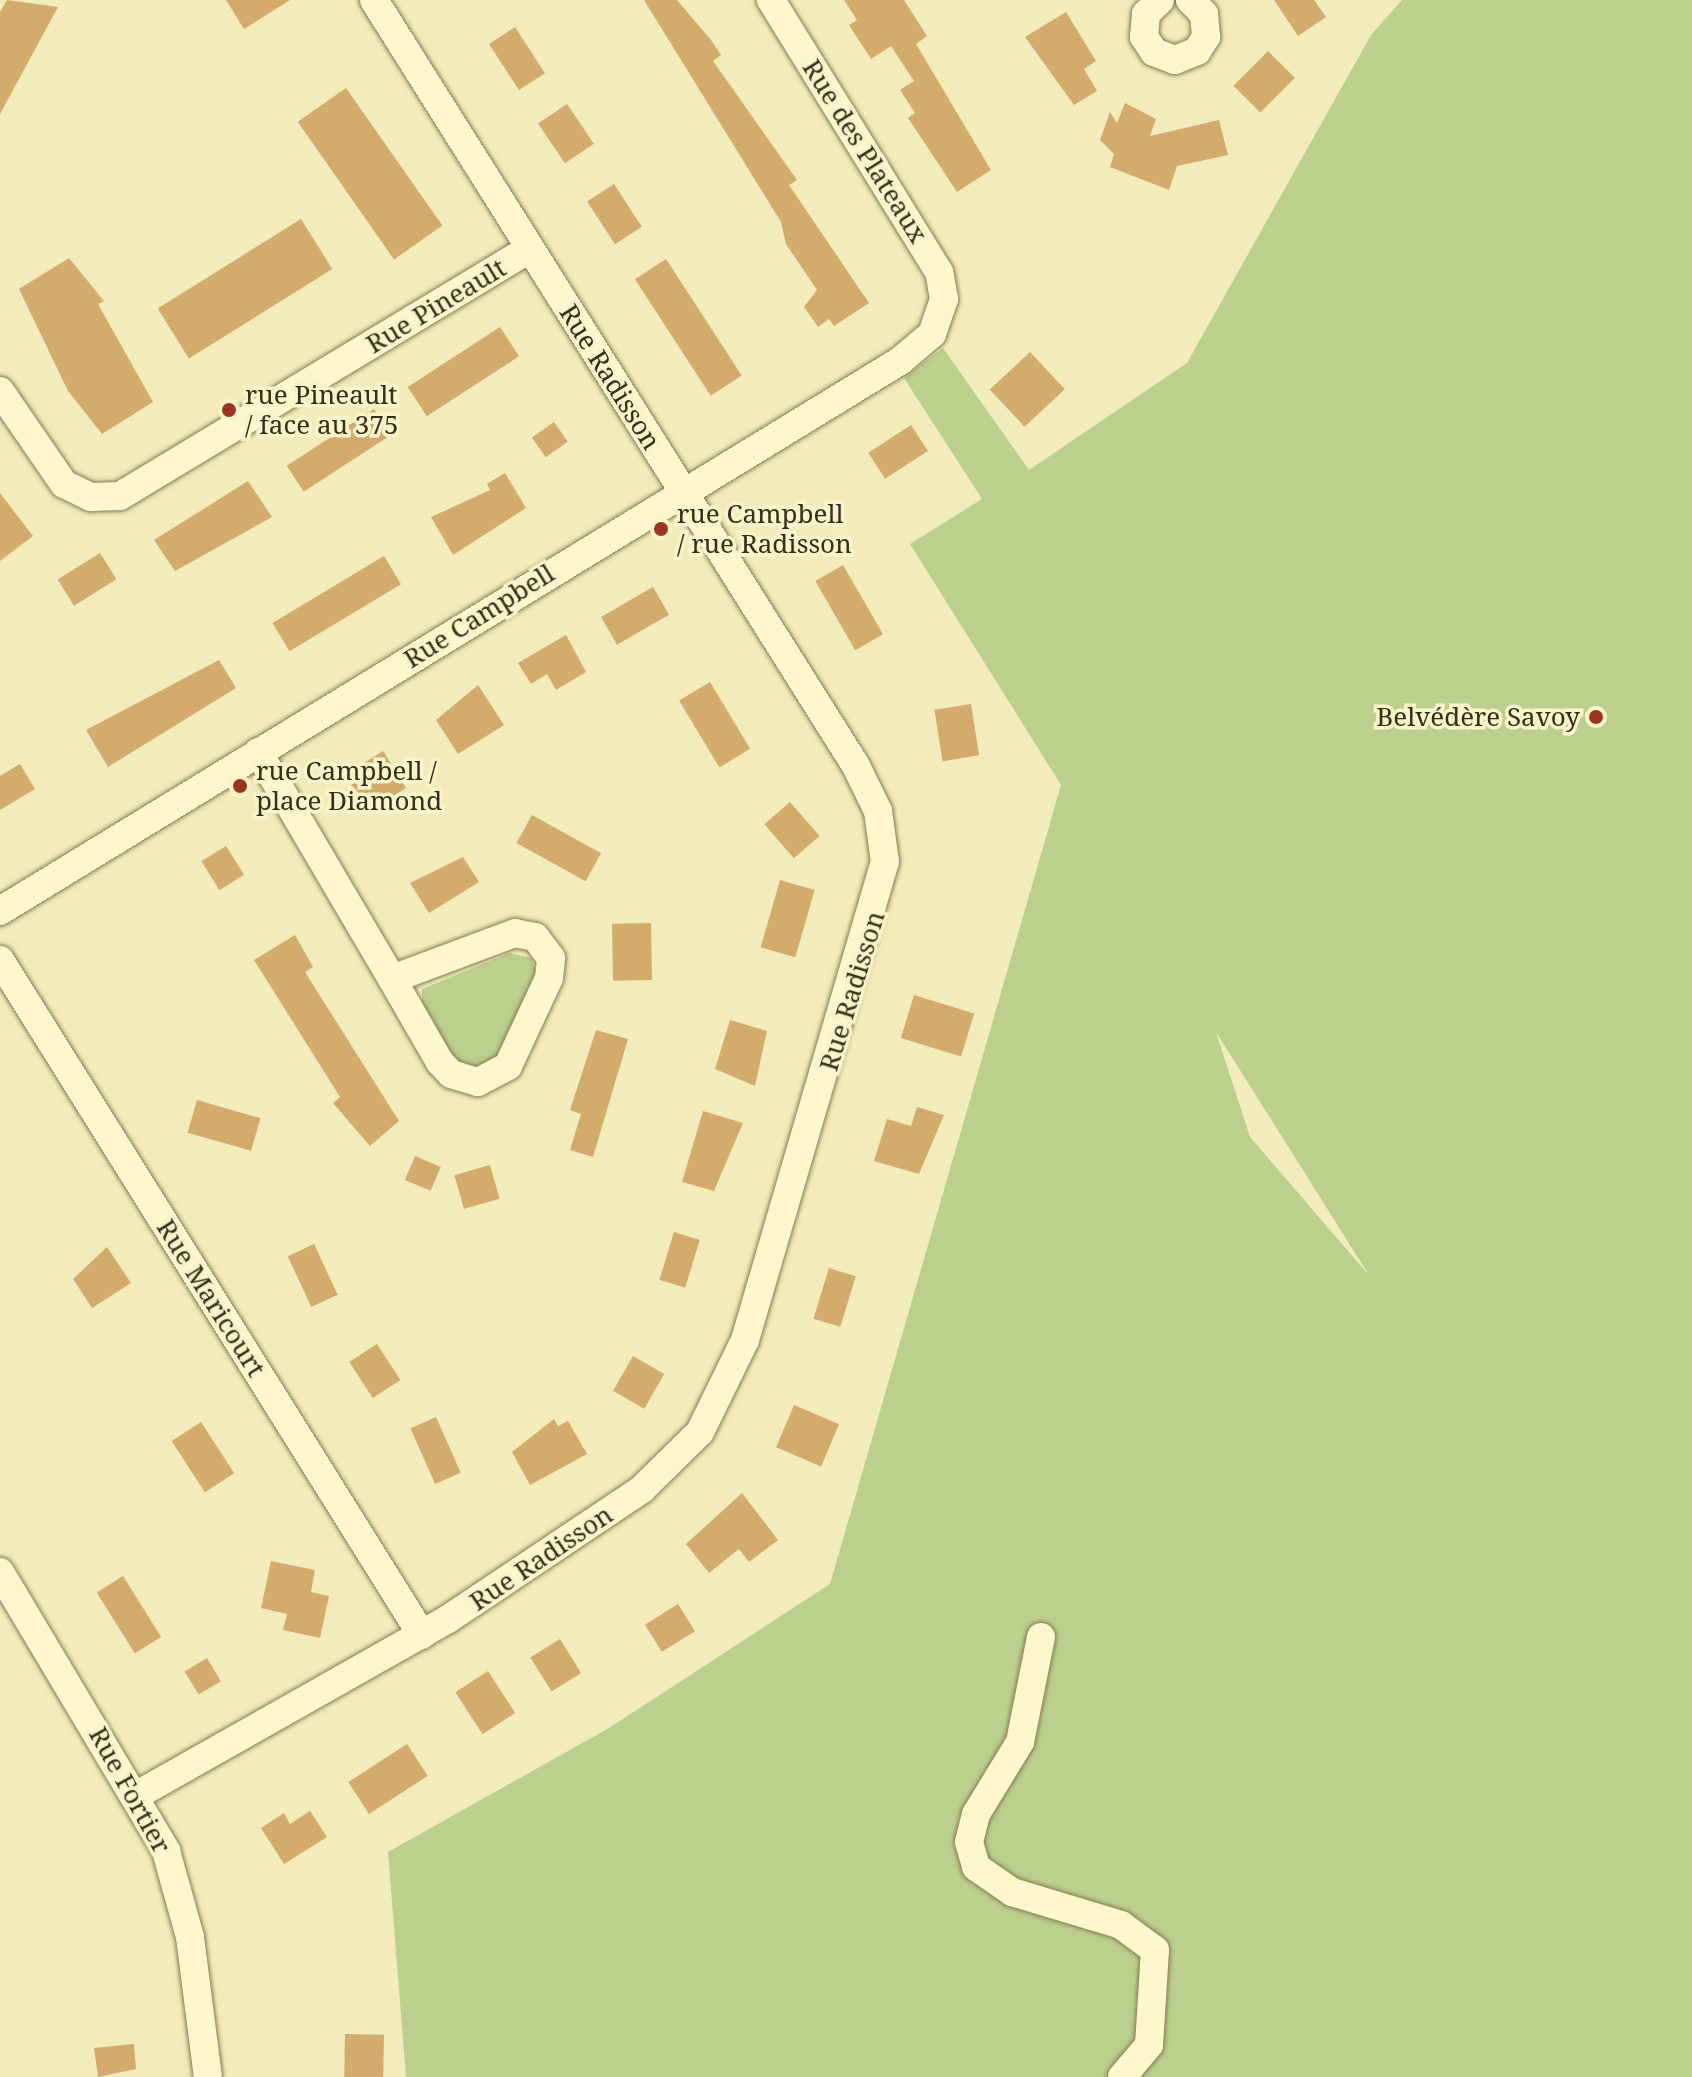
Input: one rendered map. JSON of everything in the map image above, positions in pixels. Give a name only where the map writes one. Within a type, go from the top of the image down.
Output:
[{"type":"street","name":"Rue Radisson","points":[[137,1795],[422,1635],[642,1489],[685,1450],[714,1409],[745,1340],[879,899],[884,843],[866,783],[374,0]]},
{"type":"street","name":"Rue des Plateaux","points":[[771,0],[935,263],[943,308]]},
{"type":"street","points":[[1160,0],[1143,31],[1150,48],[1169,60],[1192,55],[1204,42],[1206,19],[1195,2]]},
{"type":"street","name":"Rue Pineault","points":[[0,391],[64,484],[91,497],[120,496],[530,249]]},
{"type":"street","name":"Rue Campbell","points":[[0,911],[681,491],[900,361],[932,334],[943,308]]},
{"type":"street","points":[[258,752],[392,979],[446,1069],[478,1082],[508,1066],[549,978],[551,958],[535,937],[515,933],[392,979]]},
{"type":"street","name":"Rue Maricourt","points":[[0,960],[422,1635]]},
{"type":"street","name":"Rue Fortier","points":[[0,1572],[137,1795],[182,1903],[208,2077]]},
{"type":"street","points":[[1041,1637],[1020,1742],[976,1814],[969,1842],[976,1867],[1012,1892],[1121,1925],[1155,1950],[1149,2045],[1122,2077]]},
{"type":"green space","points":[[1402,0],[1692,0],[1692,2077],[406,2077],[388,1852],[609,1728],[830,1584],[1061,785],[910,544],[982,499],[904,378],[943,348],[1029,470],[1187,363],[1371,35]],"holes":[[[1216,1032],[1367,1273],[1250,1137]]]},
{"type":"green space","points":[[510,953],[531,958],[537,973],[497,1058],[484,1069],[457,1064],[422,1002],[422,989]]},
{"type":"building","points":[[7,0],[58,7],[0,114],[0,12]]},
{"type":"building","points":[[226,0],[290,0],[244,29]]},
{"type":"building","points":[[644,0],[677,0],[711,40],[721,55],[713,61],[797,180],[789,185],[869,303],[834,326],[829,319],[818,327],[804,307],[817,290],[786,244],[781,222]]},
{"type":"building","points":[[844,0],[904,0],[927,36],[916,44],[991,170],[957,192],[908,118],[915,113],[900,90],[914,81],[891,46],[871,59],[849,25],[857,20]]},
{"type":"building","points":[[1274,0],[1314,0],[1326,17],[1298,36]]},
{"type":"building","points":[[1066,12],[1096,61],[1084,69],[1097,91],[1074,105],[1025,37]]},
{"type":"building","points":[[515,27],[545,73],[519,90],[489,44]]},
{"type":"building","points":[[1268,51],[1295,78],[1260,113],[1233,86]]},
{"type":"building","points":[[346,88],[442,226],[394,259],[298,122]]},
{"type":"building","points":[[1125,103],[1156,119],[1150,136],[1219,120],[1228,155],[1177,166],[1169,190],[1110,167],[1114,154],[1100,140],[1110,112],[1117,123]]},
{"type":"building","points":[[567,104],[594,144],[565,163],[538,124]]},
{"type":"building","points":[[614,184],[642,227],[615,244],[587,201]]},
{"type":"building","points":[[301,219],[332,269],[189,359],[158,309]]},
{"type":"building","points":[[69,258],[104,301],[98,304],[153,402],[102,434],[68,391],[19,289]]},
{"type":"building","points":[[666,259],[742,376],[711,396],[635,279]]},
{"type":"building","points":[[500,327],[519,356],[427,416],[408,387]]},
{"type":"building","points":[[1030,352],[1065,389],[1025,427],[990,390]]},
{"type":"building","points":[[374,409],[391,435],[304,492],[287,466]]},
{"type":"building","points":[[554,422],[568,442],[546,457],[532,437]]},
{"type":"building","points":[[911,425],[928,451],[885,479],[868,453]]},
{"type":"building","points":[[505,473],[526,508],[453,555],[431,517],[490,490],[487,484]]},
{"type":"building","points":[[248,481],[272,517],[175,571],[154,540]]},
{"type":"building","points":[[0,493],[33,536],[0,561]]},
{"type":"building","points":[[100,553],[116,579],[74,606],[58,579]]},
{"type":"building","points":[[384,556],[401,584],[290,651],[273,623]]},
{"type":"building","points":[[843,565],[883,634],[855,650],[815,581]]},
{"type":"building","points":[[653,587],[669,615],[617,645],[601,617]]},
{"type":"building","points":[[566,635],[586,672],[556,690],[547,674],[531,684],[518,663]]},
{"type":"building","points":[[219,660],[236,688],[108,767],[86,730]]},
{"type":"building","points":[[710,682],[750,749],[719,767],[679,701]]},
{"type":"building","points":[[478,685],[504,725],[458,754],[436,720]]},
{"type":"building","points":[[971,704],[979,755],[943,761],[934,710]]},
{"type":"building","points":[[383,751],[406,788],[374,808],[351,785],[357,781],[351,771]]},
{"type":"building","points":[[20,764],[35,789],[0,810],[0,776]]},
{"type":"building","points":[[790,802],[820,836],[794,858],[764,824]]},
{"type":"building","points":[[532,815],[601,853],[586,881],[516,843]]},
{"type":"building","points":[[226,846],[244,875],[219,890],[201,861]]},
{"type":"building","points":[[463,857],[479,882],[429,913],[410,883]]},
{"type":"building","points":[[780,880],[815,890],[795,957],[761,947]]},
{"type":"building","points":[[651,923],[652,980],[613,981],[612,924]]},
{"type":"building","points":[[295,935],[313,967],[305,972],[399,1121],[370,1146],[333,1103],[340,1097],[254,960]]},
{"type":"building","points":[[914,995],[974,1013],[961,1056],[901,1038]]},
{"type":"building","points":[[730,1020],[767,1031],[755,1086],[715,1069]]},
{"type":"building","points":[[596,1030],[628,1039],[593,1157],[570,1150],[581,1114],[570,1110]]},
{"type":"building","points":[[197,1100],[260,1118],[251,1151],[188,1133]]},
{"type":"building","points":[[917,1107],[944,1115],[919,1174],[874,1161],[887,1119],[911,1126]]},
{"type":"building","points":[[703,1111],[743,1123],[714,1191],[682,1182]]},
{"type":"building","points":[[415,1156],[441,1167],[431,1191],[405,1180]]},
{"type":"building","points":[[490,1165],[500,1199],[464,1209],[454,1175]]},
{"type":"building","points":[[674,1232],[700,1240],[685,1288],[659,1280]]},
{"type":"building","points":[[314,1244],[338,1295],[311,1307],[288,1256]]},
{"type":"building","points":[[107,1247],[131,1283],[92,1308],[73,1279]]},
{"type":"building","points":[[829,1268],[856,1276],[840,1327],[814,1319]]},
{"type":"building","points":[[377,1344],[400,1380],[373,1398],[349,1362]]},
{"type":"building","points":[[633,1356],[664,1374],[644,1409],[613,1391]]},
{"type":"building","points":[[794,1405],[839,1424],[821,1466],[776,1447]]},
{"type":"building","points":[[436,1417],[461,1473],[435,1484],[410,1428]]},
{"type":"building","points":[[554,1419],[558,1426],[568,1421],[587,1454],[530,1485],[512,1452]]},
{"type":"building","points":[[201,1422],[234,1473],[205,1492],[172,1441]]},
{"type":"building","points":[[742,1493],[778,1540],[749,1562],[739,1549],[709,1573],[686,1544]]},
{"type":"building","points":[[271,1561],[315,1570],[311,1592],[329,1596],[320,1638],[283,1630],[287,1614],[261,1608]]},
{"type":"building","points":[[123,1576],[161,1637],[135,1653],[97,1592]]},
{"type":"building","points":[[678,1604],[695,1631],[662,1652],[645,1625]]},
{"type":"building","points":[[560,1639],[581,1673],[552,1691],[530,1658]]},
{"type":"building","points":[[207,1658],[221,1681],[199,1695],[185,1671]]},
{"type":"building","points":[[488,1671],[515,1713],[483,1734],[455,1692]]},
{"type":"building","points":[[407,1744],[428,1776],[369,1814],[348,1782]]},
{"type":"building","points":[[310,1811],[327,1837],[284,1864],[261,1828],[284,1813],[290,1824]]},
{"type":"building","points":[[345,2034],[384,2035],[383,2077],[344,2077]]},
{"type":"building","points":[[134,2044],[136,2069],[98,2077],[94,2048]]},
{"type":"place","name":"rue Pineault / face au 375","points":[[229,410]]},
{"type":"place","name":"rue Campbell / rue Radisson","points":[[661,529]]},
{"type":"place","name":"Belvédère Savoy","points":[[1596,717]]},
{"type":"place","name":"rue Campbell / place Diamond","points":[[240,786]]}]
